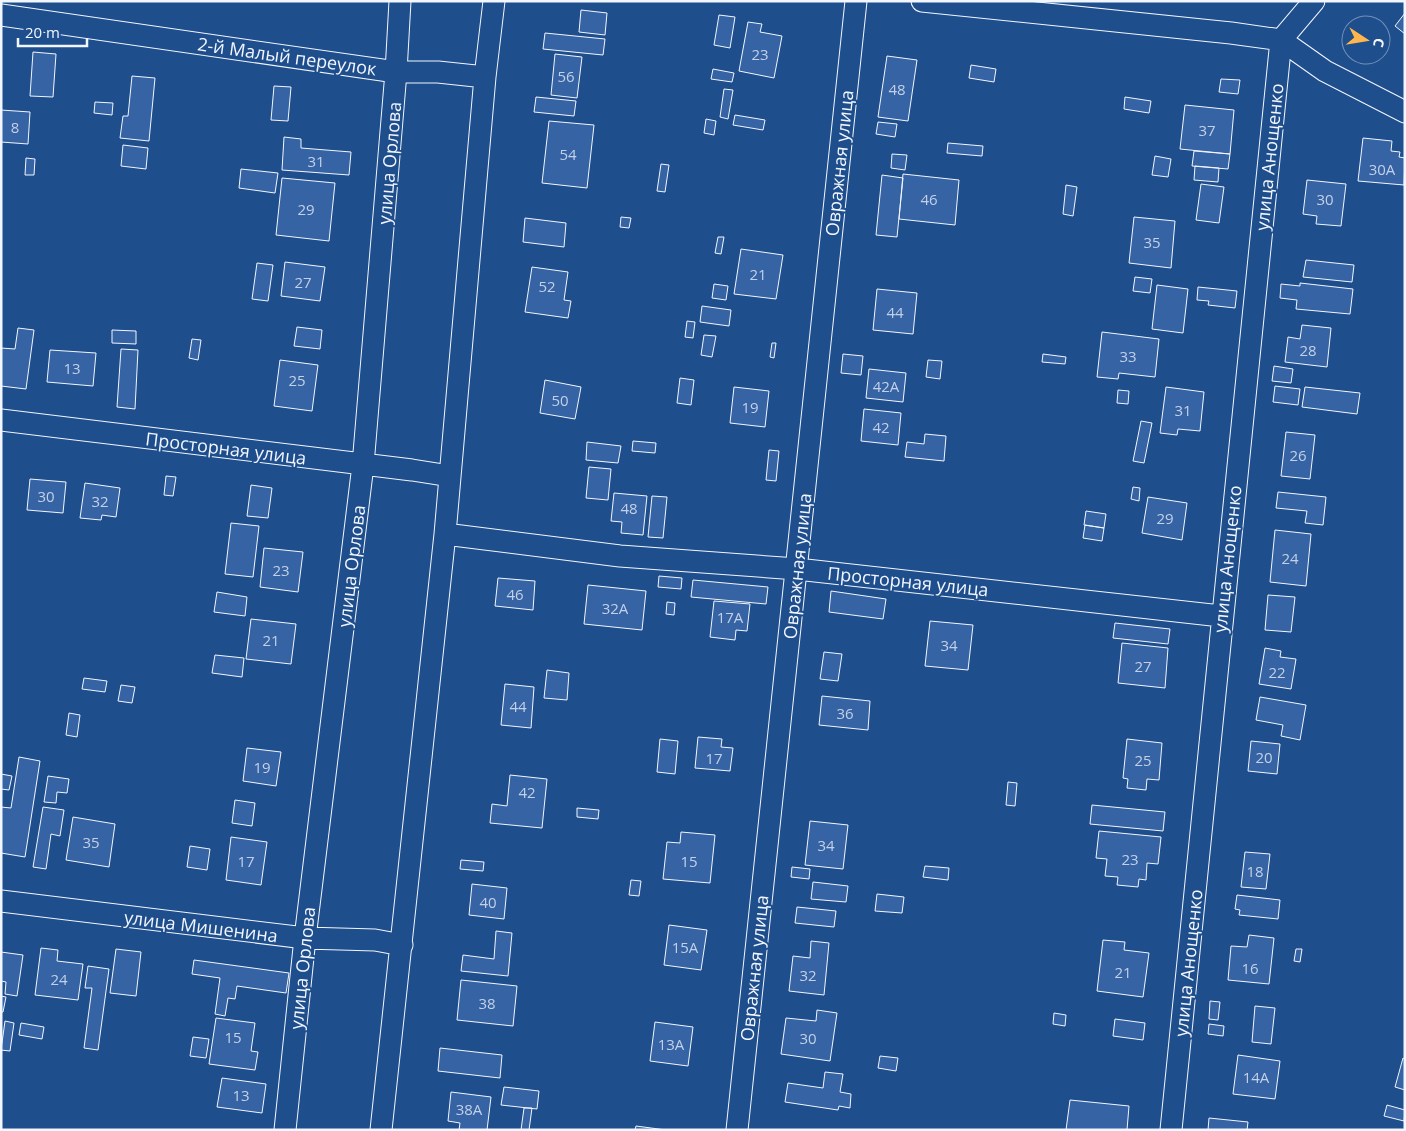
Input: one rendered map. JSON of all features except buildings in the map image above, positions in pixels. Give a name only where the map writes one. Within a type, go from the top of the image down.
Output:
[{"type":"street","name":"улица Орлова","points":[[285,1130],[305,938],[364,465],[396,72],[400,1]]},
{"type":"street","points":[[381,1130],[445,534],[485,77],[494,1]]},
{"type":"street","name":"Овражная улица","points":[[737,1130],[856,1]]},
{"type":"street","points":[[922,1],[1232,33],[1281,40],[1326,71],[1405,112]]},
{"type":"street","points":[[1281,40],[1314,1]]},
{"type":"street","name":"2-й Малый переулок","points":[[1,15],[396,72],[438,72],[485,77]]},
{"type":"street","name":"улица Анощенко","points":[[1171,1130],[1221,616],[1281,40]]},
{"type":"street","name":"Просторная улица","points":[[1,420],[450,476]]},
{"type":"street","name":"Просторная улица","points":[[445,534],[620,556],[797,569],[1221,616]]},
{"type":"street","name":"улица Мишенина","points":[[1,900],[305,938],[375,940],[402,945]]}]
